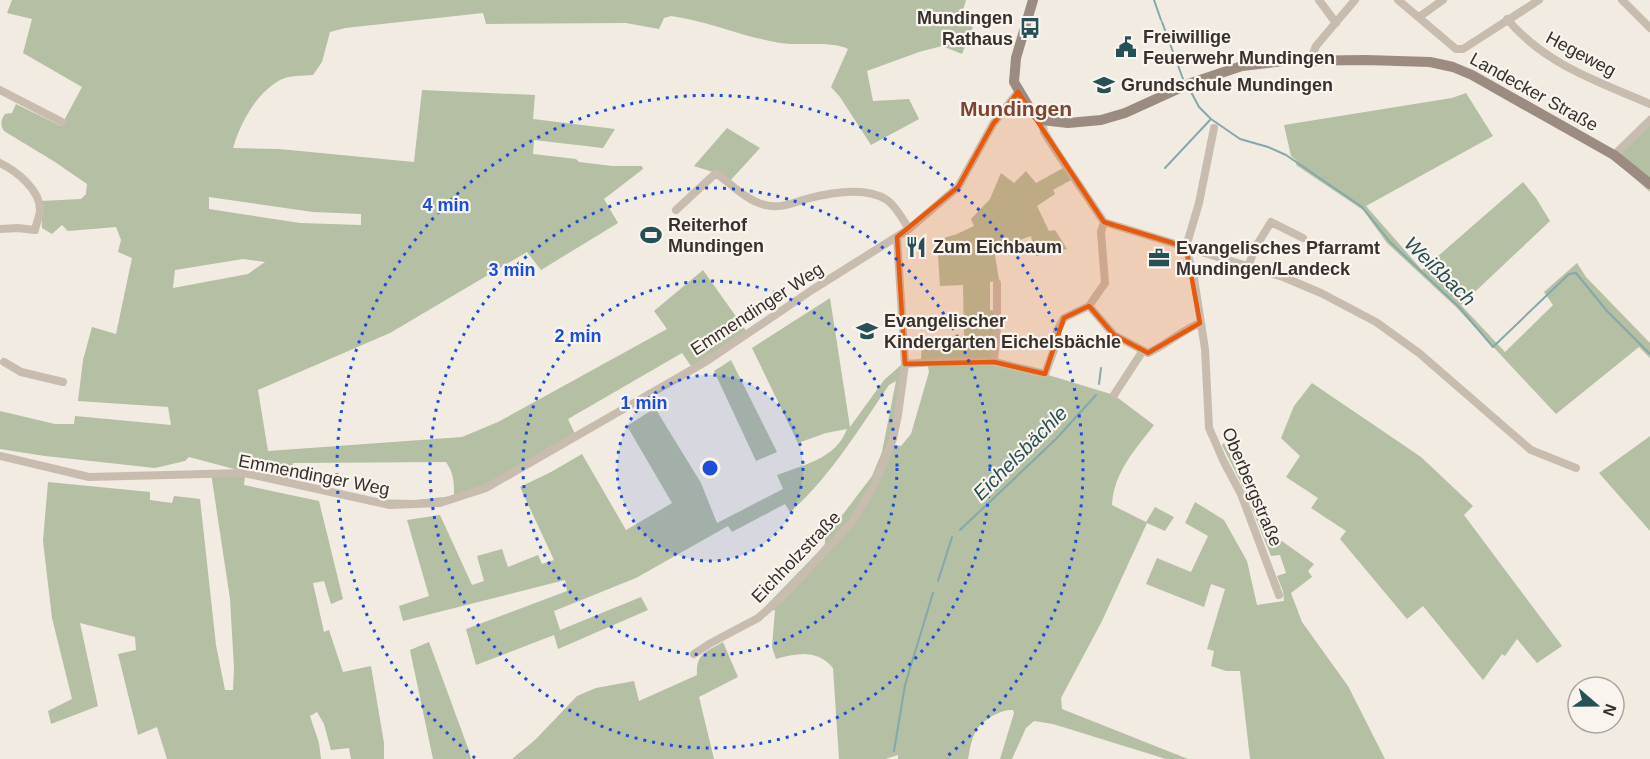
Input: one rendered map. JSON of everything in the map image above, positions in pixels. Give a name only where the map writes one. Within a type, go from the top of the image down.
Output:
[{"type":"street","points":[[1033,0],[1016,58],[1014,82],[1032,112],[1042,120],[1044,132],[1104,222],[1283,277],[1321,293],[1376,322],[1419,353],[1531,450],[1576,468]]},
{"type":"street","points":[[1319,0],[1336,23]]},
{"type":"street","points":[[1310,61],[1312,52],[1356,0]]},
{"type":"street","points":[[1398,0],[1456,49],[1463,49],[1539,0]]},
{"type":"street","points":[[1419,17],[1443,0]]},
{"type":"street","points":[[1622,0],[1650,28]]},
{"type":"street","name":"Hegeweg","points":[[1507,19],[1523,38],[1578,74],[1650,104]]},
{"type":"street","name":"Landecker Straße","points":[[1042,120],[1068,123],[1101,120],[1125,113],[1181,86],[1223,71],[1259,64],[1366,60],[1430,62],[1453,67],[1472,75],[1614,156],[1650,184]]},
{"type":"street","points":[[0,90],[62,122]]},
{"type":"street","points":[[675,210],[716,173],[750,199],[765,206],[782,206],[838,194],[877,195],[888,200],[909,229],[958,186],[993,124],[1018,92]]},
{"type":"street","points":[[1614,156],[1650,120]]},
{"type":"street","points":[[1186,247],[1199,203],[1214,128]]},
{"type":"street","points":[[0,163],[22,178],[35,193],[40,210],[35,230],[0,229]]},
{"type":"street","points":[[905,364],[951,361],[994,362],[1045,374],[1056,346],[1057,331],[1064,318],[1089,306],[1105,283],[1101,232],[1104,222]]},
{"type":"street","points":[[1248,267],[1255,248],[1271,222],[1303,238]]},
{"type":"street","name":"Emmendinger Weg","points":[[0,456],[89,477],[244,473],[390,505],[418,505],[454,500],[486,488],[707,361],[812,290],[909,229]]},
{"type":"street","name":"Eichholzstraße","points":[[694,654],[758,618],[782,597],[852,522],[874,486],[885,463],[898,415],[905,364],[897,237]]},
{"type":"street","name":"Oberbergstraße","points":[[1186,247],[1205,349],[1209,428],[1242,494],[1279,595]]},
{"type":"street","points":[[994,362],[997,343],[997,283]]},
{"type":"street","points":[[1089,306],[1114,335],[1142,352],[1148,353],[1189,327],[1200,323]]},
{"type":"street","points":[[1114,395],[1142,352]]},
{"type":"street","points":[[4,362],[21,372],[63,382]]},
{"type":"highlighted area","points":[[1018,92],[1104,222],[1186,247],[1200,323],[1148,353],[1114,335],[1089,306],[1064,318],[1045,374],[994,362],[905,364],[897,237],[958,187],[993,124]]},
{"type":"green space","points":[[12,0],[966,0],[960,21],[973,27],[962,54],[942,46],[867,71],[873,101],[909,99],[919,119],[871,145],[831,87],[848,49],[841,47],[825,44],[780,43],[671,16],[664,18],[659,29],[626,23],[486,24],[483,13],[345,28],[330,32],[322,62],[313,75],[284,78],[271,86],[250,110],[233,148],[279,149],[414,162],[422,90],[535,95],[533,119],[615,129],[603,148],[534,140],[533,154],[612,166],[642,166],[643,169],[604,199],[618,223],[541,270],[527,252],[390,333],[258,390],[268,451],[462,437],[498,422],[667,329],[654,311],[703,270],[747,332],[792,307],[487,489],[418,505],[362,499],[415,500],[454,496],[453,478],[446,462],[293,463],[289,484],[245,475],[244,485],[319,501],[343,599],[331,604],[324,581],[313,583],[324,632],[329,630],[343,672],[371,666],[384,743],[384,759],[351,759],[349,748],[331,750],[324,724],[317,712],[310,716],[319,743],[321,759],[167,759],[157,727],[138,735],[118,654],[136,650],[135,637],[80,623],[98,706],[51,724],[48,711],[72,699],[52,618],[43,541],[48,482],[150,492],[150,500],[172,503],[174,496],[200,499],[216,645],[225,690],[233,690],[230,599],[211,473],[239,472],[189,457],[185,461],[155,468],[0,449],[0,411],[55,424],[74,424],[75,416],[171,425],[168,407],[78,401],[83,360],[92,327],[116,334],[132,258],[118,252],[121,240],[116,227],[68,231],[62,225],[52,234],[42,228],[41,201],[81,199],[86,194],[87,184],[4,131],[2,120],[5,114],[12,113],[16,104],[61,126],[82,87],[23,53],[32,19],[7,13]],"holes":[[[209,197],[313,212],[361,214],[361,225],[300,223],[209,209]],[[243,259],[265,262],[248,274],[173,288],[175,270]],[[682,353],[691,366],[575,434],[568,419]]]},
{"type":"green space","points":[[1466,93],[1493,136],[1366,206],[1422,270],[1523,182],[1550,221],[1461,305],[1505,352],[1553,305],[1544,292],[1577,263],[1586,277],[1650,343],[1650,358],[1639,347],[1556,414],[1456,307],[1387,243],[1363,210],[1296,165],[1297,161],[1291,156],[1284,125],[1452,98]]},
{"type":"green space","points":[[1650,125],[1650,192],[1614,160]]},
{"type":"green space","points":[[727,128],[760,148],[729,182],[716,173],[694,166]]},
{"type":"green space","points":[[1063,168],[1071,180],[1053,190],[1055,194],[1037,206],[1049,231],[1055,230],[1067,249],[1036,256],[1031,236],[994,249],[999,280],[990,282],[990,310],[995,311],[992,362],[1045,374],[1114,395],[1154,425],[1121,472],[1112,505],[1146,522],[1155,507],[1174,517],[1165,531],[1147,523],[1102,621],[1061,698],[1062,709],[1188,759],[1166,759],[1053,724],[1034,721],[1026,728],[1012,759],[1000,759],[1014,713],[1013,710],[1008,710],[987,719],[979,727],[973,737],[968,759],[898,759],[898,755],[885,759],[839,759],[833,668],[813,655],[799,654],[776,659],[772,647],[775,610],[760,612],[825,544],[825,538],[872,476],[882,452],[896,381],[889,385],[831,469],[790,512],[785,504],[732,532],[728,526],[636,578],[554,611],[560,630],[641,597],[648,610],[558,649],[554,635],[476,665],[466,629],[567,591],[565,580],[403,621],[399,606],[429,596],[407,520],[440,515],[472,585],[484,581],[477,556],[502,549],[508,567],[538,555],[542,564],[554,560],[520,487],[582,454],[626,530],[672,503],[627,426],[655,408],[701,483],[717,523],[783,489],[777,475],[818,460],[835,447],[847,429],[826,433],[798,443],[752,348],[830,298],[850,427],[884,380],[901,365],[900,387],[890,444],[901,446],[911,434],[929,372],[927,361],[921,361],[922,337],[964,336],[963,285],[940,286],[937,240],[974,226],[971,219],[990,199],[1001,173],[1014,183],[1026,171],[1036,183]]},
{"type":"green space","points":[[731,360],[777,452],[756,461],[714,371]]},
{"type":"green space","points":[[1312,383],[1421,457],[1473,506],[1464,515],[1562,646],[1537,663],[1517,639],[1505,656],[1502,654],[1483,680],[1423,606],[1407,619],[1340,539],[1346,531],[1311,508],[1318,498],[1286,477],[1300,456],[1281,438],[1294,406]]},
{"type":"green space","points":[[1650,436],[1650,531],[1599,473]]},
{"type":"green space","points":[[1224,443],[1248,488],[1266,515],[1272,534],[1314,564],[1308,571],[1312,577],[1291,593],[1302,622],[1348,686],[1385,759],[1250,759],[1240,671],[1226,671],[1211,666],[1214,651],[1207,649],[1225,589],[1211,584],[1204,607],[1146,584],[1157,558],[1191,572],[1208,536],[1185,523],[1195,502],[1224,520],[1247,561],[1257,605],[1284,601],[1277,576],[1286,573],[1280,555],[1271,556],[1243,487],[1222,445]]},
{"type":"green space","points":[[429,642],[471,759],[433,759],[410,650]]},
{"type":"green space","points":[[723,642],[738,677],[699,697],[714,759],[512,759],[535,740],[577,696],[596,688],[634,681],[639,701],[697,675],[698,662],[703,654]]},
{"type":"waterway","name":"Weißbach","points":[[1154,0],[1161,20]]},
{"type":"waterway","name":"Weißbach","points":[[1162,22],[1183,79]]},
{"type":"waterway","name":"Weißbach","points":[[1190,90],[1199,107],[1211,119],[1240,139],[1286,155],[1362,207],[1390,242],[1459,307],[1493,347],[1569,274],[1576,273],[1607,311],[1650,354]]},
{"type":"waterway","name":"Eichelsbächle","points":[[1165,168],[1210,120]]},
{"type":"waterway","name":"Eichelsbächle","points":[[1099,384],[1101,368]]},
{"type":"waterway","name":"Eichelsbächle","points":[[960,530],[1056,439],[1096,395]]},
{"type":"waterway","name":"Eichelsbächle","points":[[938,581],[952,537]]},
{"type":"waterway","name":"Eichelsbächle","points":[[894,751],[905,685],[933,593]]},
{"type":"place","name":"Mundingen Rathaus","points":[[1030,28]]},
{"type":"place","name":"Freiwillige Feuerwehr Mundingen","points":[[1126,47]]},
{"type":"place","name":"Grundschule Mundingen","points":[[1104,85]]},
{"type":"place","name":"Reiterhof Mundingen","points":[[651,235]]},
{"type":"place","name":"Zum Eichbaum","points":[[916,247]]},
{"type":"place","name":"Evangelisches Pfarramt Mundingen/Landeck","points":[[1159,258]]},
{"type":"place","name":"Evangelischer Kindergarten Eichelsbächle","points":[[867,331]]},
{"type":"district","name":"Mundingen","points":[[1016,109]]}]
